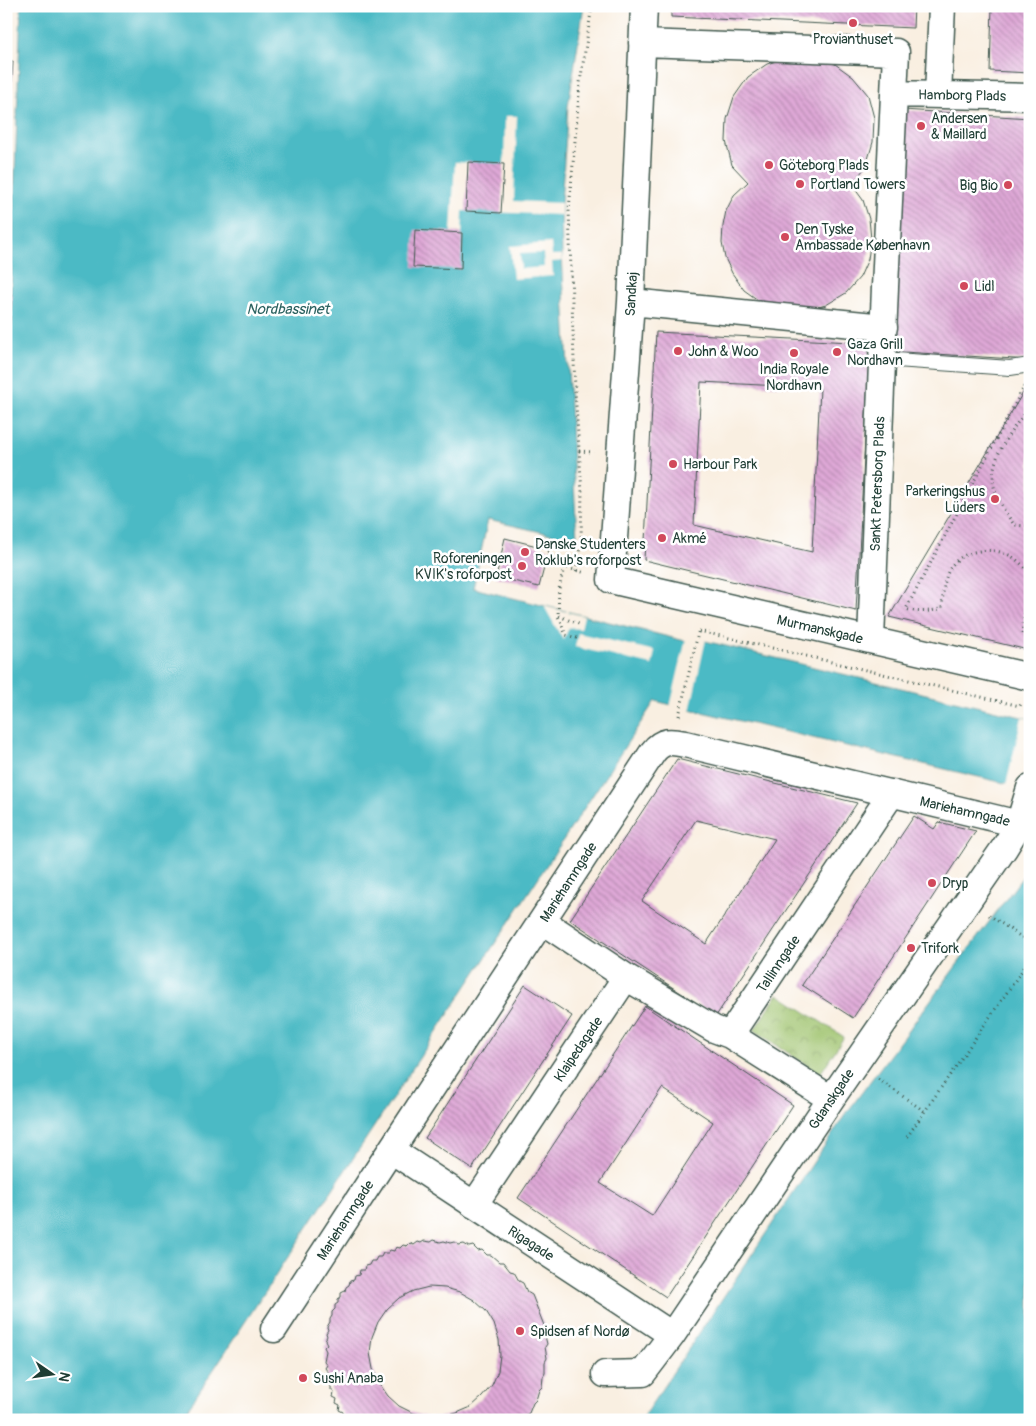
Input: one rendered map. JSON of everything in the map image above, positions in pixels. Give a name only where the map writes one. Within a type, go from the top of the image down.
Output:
[{"type":"street","name":"Sandkaj","points":[[611,580],[631,302],[644,6]]},
{"type":"street","points":[[938,95],[942,6]]},
{"type":"street","points":[[631,302],[884,327],[896,52],[642,44]]},
{"type":"street","name":"Hamborg Plads","points":[[894,94],[1030,97]]},
{"type":"street","name":"Sankt Petersborg Plads","points":[[871,640],[884,327]]},
{"type":"street","name":"Murmanskgade","points":[[611,580],[1030,677]]},
{"type":"street","name":"Mariehamngade","points":[[274,1329],[653,752],[665,742],[685,744],[1019,824]]},
{"type":"street","name":"Gdanskgade","points":[[605,1374],[643,1373],[672,1335],[831,1099],[1005,848],[1019,824],[1029,793]]},
{"type":"street","name":"Tallinngade","points":[[730,1035],[892,794]]},
{"type":"street","points":[[542,921],[626,977],[714,1029],[730,1035],[831,1099]]},
{"type":"street","name":"Klaipedagade","points":[[474,1205],[626,977]]},
{"type":"street","name":"Rigagade","points":[[391,1150],[672,1335]]},
{"type":"lane","points":[[882,359],[1010,368],[1030,366]]},
{"type":"path","points":[[576,570],[582,541],[582,492],[569,210],[580,83],[592,6]]},
{"type":"path","points":[[1024,387],[906,609],[912,612],[934,611],[942,608],[944,582],[950,568],[970,553],[997,551],[1012,557],[1029,571]]},
{"type":"path","points":[[1030,407],[1000,450],[993,467],[994,486],[1009,519],[1014,525],[1030,526]]},
{"type":"path","points":[[579,451],[598,452]]},
{"type":"path","points":[[577,638],[566,635],[558,616],[559,589],[564,567],[611,580]]},
{"type":"path","points":[[1022,634],[1030,567]]},
{"type":"path","points":[[558,616],[581,625]]},
{"type":"path","points":[[679,716],[699,631],[1020,706]]},
{"type":"path","points":[[987,914],[1030,943]]},
{"type":"path","points":[[907,1136],[1030,959]]},
{"type":"path","points":[[878,1079],[924,1111]]},
{"type":"green space","points":[[778,994],[844,1037],[820,1074],[754,1030]]},
{"type":"water","name":"Nordbassinet","points":[[21,6],[584,6],[568,106],[561,203],[577,540],[488,520],[473,588],[685,641],[705,641],[1030,719],[1030,789],[655,701],[187,1410],[194,1420],[6,1420],[6,423]]},
{"type":"water","points":[[1030,867],[1030,1420],[641,1420],[845,1115]]},
{"type":"pier","points":[[505,116],[517,116],[514,201],[561,203],[561,215],[463,211],[461,269],[413,267],[415,230],[451,232],[455,162],[504,164]]},
{"type":"pier","points":[[551,243],[552,255],[562,255],[563,261],[552,262],[553,276],[513,279],[510,246]],"holes":[[[543,253],[544,267],[521,269],[520,254]]]},
{"type":"pier","points":[[544,606],[584,616],[581,629],[569,628],[563,640]]},
{"type":"pier","points":[[578,633],[655,651],[652,665],[575,647]]},
{"type":"pier","points":[[686,639],[706,639],[690,711],[670,707]]},
{"type":"pier","points":[[1022,717],[1030,719],[1030,790],[1006,785]]},
{"type":"building","name":"Provianthuset","points":[[671,6],[914,6],[913,28],[671,17]]},
{"type":"building","points":[[992,6],[1030,6],[1030,73],[990,71]]},
{"type":"building","name":"Portland Towers","points":[[789,57],[811,58],[835,64],[853,77],[868,95],[874,118],[873,142],[866,166],[852,185],[863,200],[869,219],[871,239],[868,259],[860,277],[846,293],[826,305],[803,311],[774,307],[758,300],[744,290],[732,273],[725,258],[722,243],[726,211],[734,195],[748,182],[732,165],[726,141],[727,119],[734,97],[748,77],[767,64]]},
{"type":"building","points":[[6,61],[13,61],[9,126],[6,126]]},
{"type":"building","points":[[903,110],[1030,118],[1030,360],[888,351]]},
{"type":"building","points":[[468,162],[504,164],[501,213],[466,211]]},
{"type":"building","points":[[415,230],[462,233],[461,269],[413,267]]},
{"type":"building","points":[[6,289],[12,296],[8,344],[6,344]]},
{"type":"building","name":"Harbour Park","points":[[656,332],[870,343],[856,611],[644,560]],"holes":[[[701,382],[820,388],[812,552],[694,525]]]},
{"type":"building","name":"Parkeringshus Lüders","points":[[1030,381],[1030,646],[1028,650],[889,617]]},
{"type":"building","points":[[505,538],[549,549],[539,587],[496,577]]},
{"type":"building","points":[[677,759],[857,803],[716,1016],[570,920]],"holes":[[[696,820],[775,839],[706,944],[642,901]]]},
{"type":"building","points":[[914,816],[934,829],[939,822],[976,831],[853,1018],[802,985]]},
{"type":"building","points":[[525,985],[572,1016],[472,1169],[425,1138]]},
{"type":"building","points":[[645,1006],[793,1105],[666,1297],[518,1198]],"holes":[[[662,1088],[713,1122],[652,1216],[600,1183]]]},
{"type":"building","name":"Spidsen af Nordø","points":[[434,1240],[454,1242],[459,1245],[473,1246],[478,1251],[482,1250],[499,1262],[503,1262],[510,1271],[514,1272],[519,1281],[523,1283],[527,1292],[532,1295],[545,1328],[547,1358],[542,1387],[529,1413],[523,1420],[348,1420],[348,1417],[343,1416],[343,1412],[339,1410],[340,1405],[336,1403],[337,1399],[333,1397],[334,1392],[331,1390],[327,1376],[328,1372],[325,1368],[327,1365],[324,1361],[326,1351],[324,1347],[327,1344],[325,1340],[327,1327],[335,1305],[341,1297],[341,1293],[345,1291],[355,1276],[359,1275],[360,1270],[364,1270],[365,1266],[369,1265],[371,1261],[375,1261],[377,1257],[381,1257],[383,1253],[388,1253],[390,1250],[394,1251],[396,1247],[407,1246],[410,1243],[414,1245],[418,1242],[431,1242]],"holes":[[[429,1287],[445,1288],[460,1292],[474,1300],[486,1311],[494,1324],[499,1340],[498,1371],[492,1385],[471,1407],[442,1417],[427,1417],[399,1406],[388,1396],[379,1383],[373,1369],[370,1353],[372,1337],[378,1322],[387,1309],[399,1298],[413,1291]]]},
{"type":"place","name":"Provianthuset","points":[[853,23]]},
{"type":"place","name":"Andersen & Maillard","points":[[921,126]]},
{"type":"place","name":"Göteborg Plads","points":[[769,165]]},
{"type":"place","name":"Portland Towers","points":[[800,184]]},
{"type":"place","name":"Big Bio","points":[[1008,185]]},
{"type":"place","name":"Den Tyske Ambassade København","points":[[785,237]]},
{"type":"place","name":"Lidl","points":[[964,286]]},
{"type":"place","name":"John & Woo","points":[[678,351]]},
{"type":"place","name":"Gaza Grill Nordhavn","points":[[837,352]]},
{"type":"place","name":"India Royale Nordhavn","points":[[794,353]]},
{"type":"place","name":"Harbour Park","points":[[673,464]]},
{"type":"place","name":"Parkeringshus Lüders","points":[[995,499]]},
{"type":"place","name":"Akmé","points":[[662,538]]},
{"type":"place","name":"Danske Studenters Roklub's roforpost","points":[[525,552]]},
{"type":"place","name":"Roforeningen KVIK's roforpost","points":[[522,566]]},
{"type":"place","name":"Dryp","points":[[932,883]]},
{"type":"place","name":"Trifork","points":[[911,948]]},
{"type":"place","name":"Spidsen af Nordø","points":[[520,1331]]},
{"type":"place","name":"Sushi Anaba","points":[[303,1378]]}]
